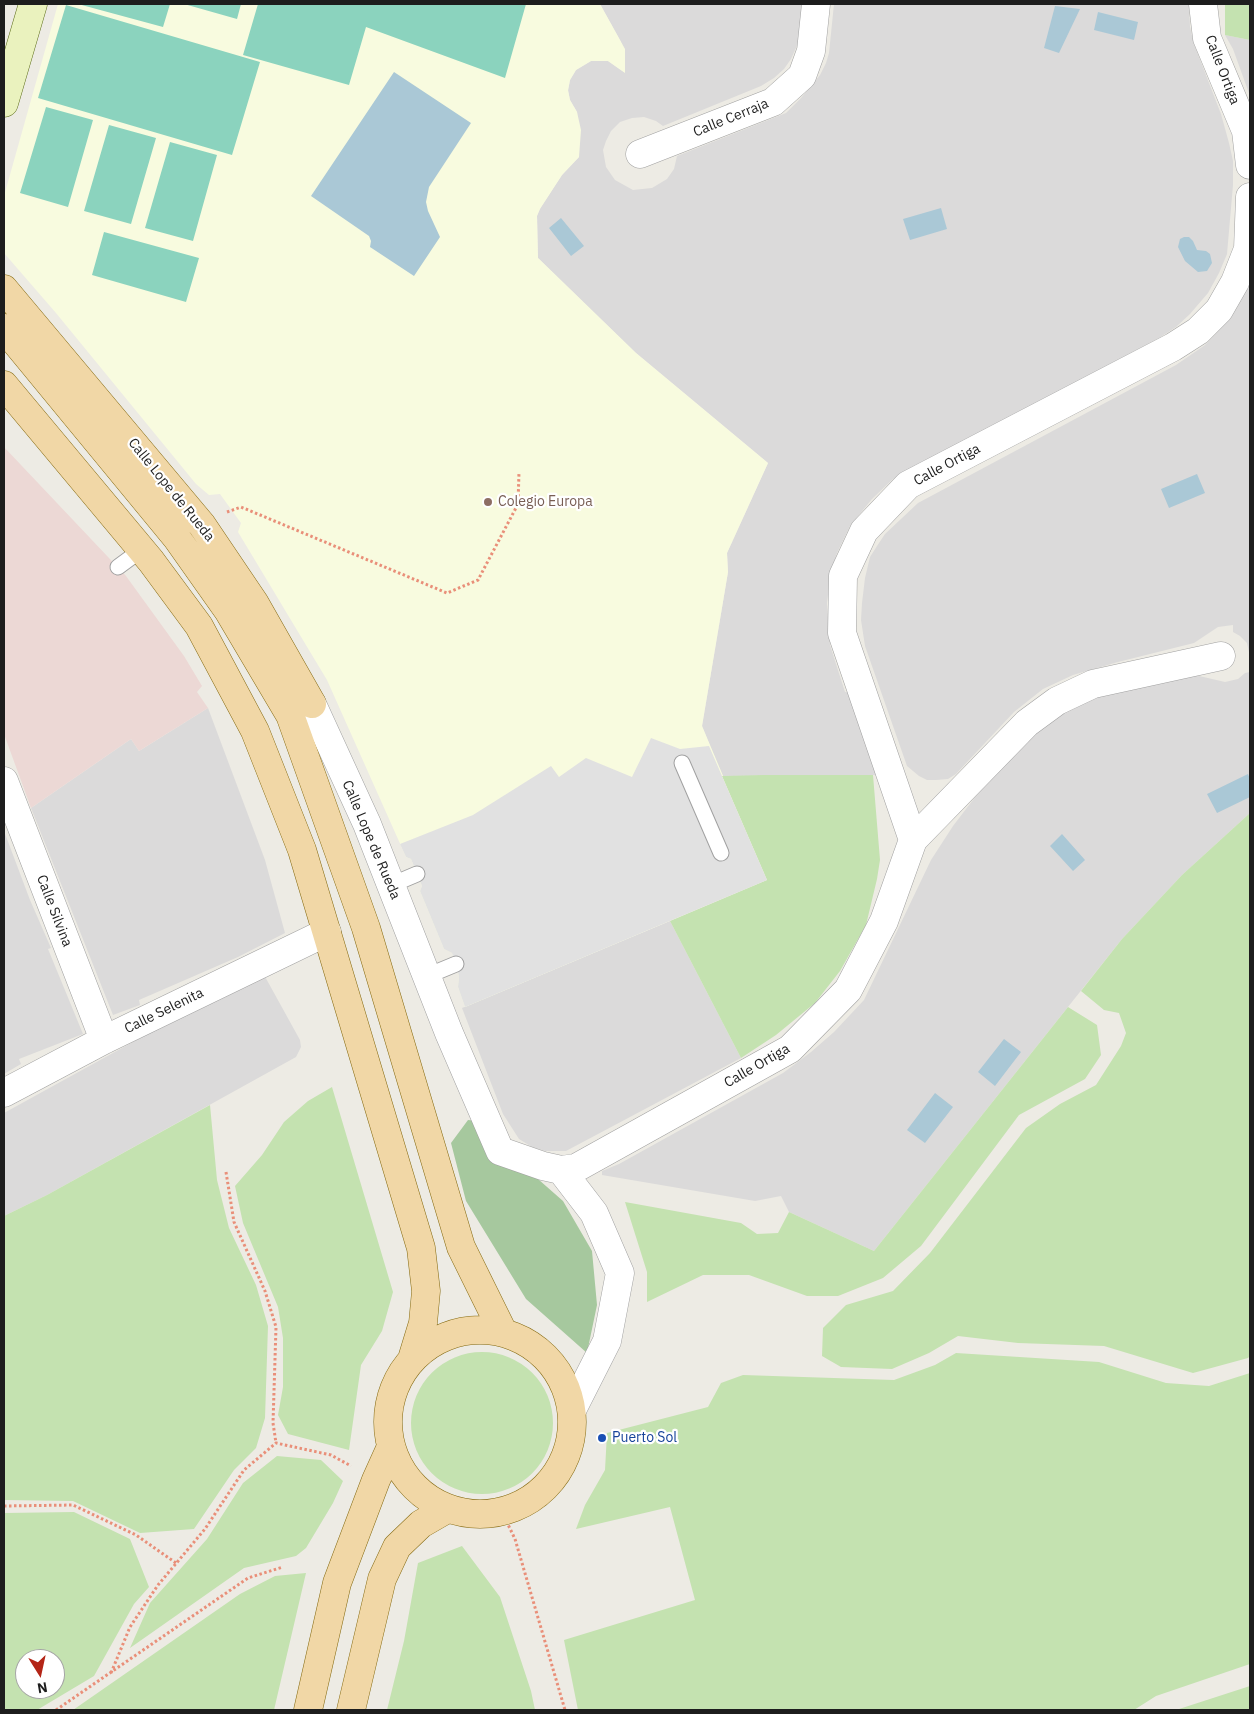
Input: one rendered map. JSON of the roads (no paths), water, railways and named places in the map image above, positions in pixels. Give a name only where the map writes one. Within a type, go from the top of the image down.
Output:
[{"type":"main road","name":"Calle Lope de Rueda","points":[[4,290],[202,525],[254,602],[312,704]]},
{"type":"main road","name":"Calle Lope de Rueda","points":[[4,328],[176,537],[229,612],[290,715],[366,928],[461,1246],[503,1332]]},
{"type":"main road","points":[[5,390],[141,550],[199,626],[255,731],[302,850],[421,1248],[426,1299],[423,1322],[412,1359]]},
{"type":"main road","points":[[479,1330],[503,1332],[528,1343],[550,1361],[565,1383],[572,1410],[572,1436],[560,1470],[535,1497],[502,1512],[474,1515],[447,1509],[427,1499],[411,1485],[399,1468],[390,1449],[386,1425],[389,1400],[398,1378],[412,1359],[432,1343],[454,1333],[479,1330]]},
{"type":"main road","points":[[308,1710],[337,1583],[376,1480],[390,1449]]},
{"type":"main road","points":[[351,1710],[385,1571],[397,1547],[421,1524],[447,1509]]},
{"type":"street","points":[[4,103],[33,4]]},
{"type":"street","name":"Calle Cerraja","points":[[640,154],[773,102],[802,76],[811,51],[816,4]]},
{"type":"street","name":"Calle Ortiga","points":[[1203,4],[1207,38],[1246,131],[1250,165]]},
{"type":"street","name":"Calle Ortiga","points":[[913,840],[842,633],[842,576],[864,531],[908,486],[1173,347],[1198,331],[1219,310],[1235,282],[1248,249],[1250,198]]},
{"type":"street","name":"Calle Ortiga","points":[[561,1170],[576,1168],[790,1049],[848,990],[884,921],[913,840],[1027,723],[1057,701],[1093,684],[1221,656]]},
{"type":"street","name":"Calle Lope de Rueda","points":[[312,704],[367,824],[449,1033],[500,1151],[543,1166],[561,1170]]},
{"type":"street","name":"Calle Silvina","points":[[4,781],[104,1040]]},
{"type":"street","name":"Calle Selenita","points":[[4,1093],[104,1040],[327,932]]},
{"type":"street","points":[[561,1170],[594,1213],[620,1273],[607,1341],[572,1410]]},
{"type":"lane","points":[[118,567],[141,550]]},
{"type":"lane","points":[[682,763],[721,853]]},
{"type":"lane","points":[[391,885],[417,874]]},
{"type":"lane","points":[[427,976],[456,964]]},
{"type":"water","points":[[1055,6],[1080,9],[1059,53],[1044,48]]},
{"type":"water","points":[[1098,12],[1138,22],[1134,40],[1094,30]]},
{"type":"water","points":[[394,72],[471,123],[429,187],[426,202],[440,237],[414,276],[370,247],[371,241],[369,236],[311,196]]},
{"type":"water","points":[[941,208],[947,229],[910,240],[903,219]]},
{"type":"water","points":[[561,218],[584,246],[571,256],[549,228]]},
{"type":"water","points":[[1189,237],[1193,241],[1197,250],[1206,251],[1210,254],[1212,263],[1207,271],[1198,272],[1185,261],[1178,247],[1180,239]]},
{"type":"water","points":[[1197,474],[1205,493],[1169,508],[1161,489]]},
{"type":"water","points":[[1248,774],[1250,779],[1250,797],[1217,813],[1207,794]]},
{"type":"water","points":[[1062,834],[1085,860],[1073,871],[1050,846]]},
{"type":"water","points":[[1004,1039],[1021,1052],[995,1086],[978,1072]]},
{"type":"water","points":[[935,1093],[953,1107],[925,1143],[907,1130]]},
{"type":"place","name":"Colegio Europa","points":[[488,502]]},
{"type":"place","name":"Puerto Sol","points":[[602,1438]]}]
